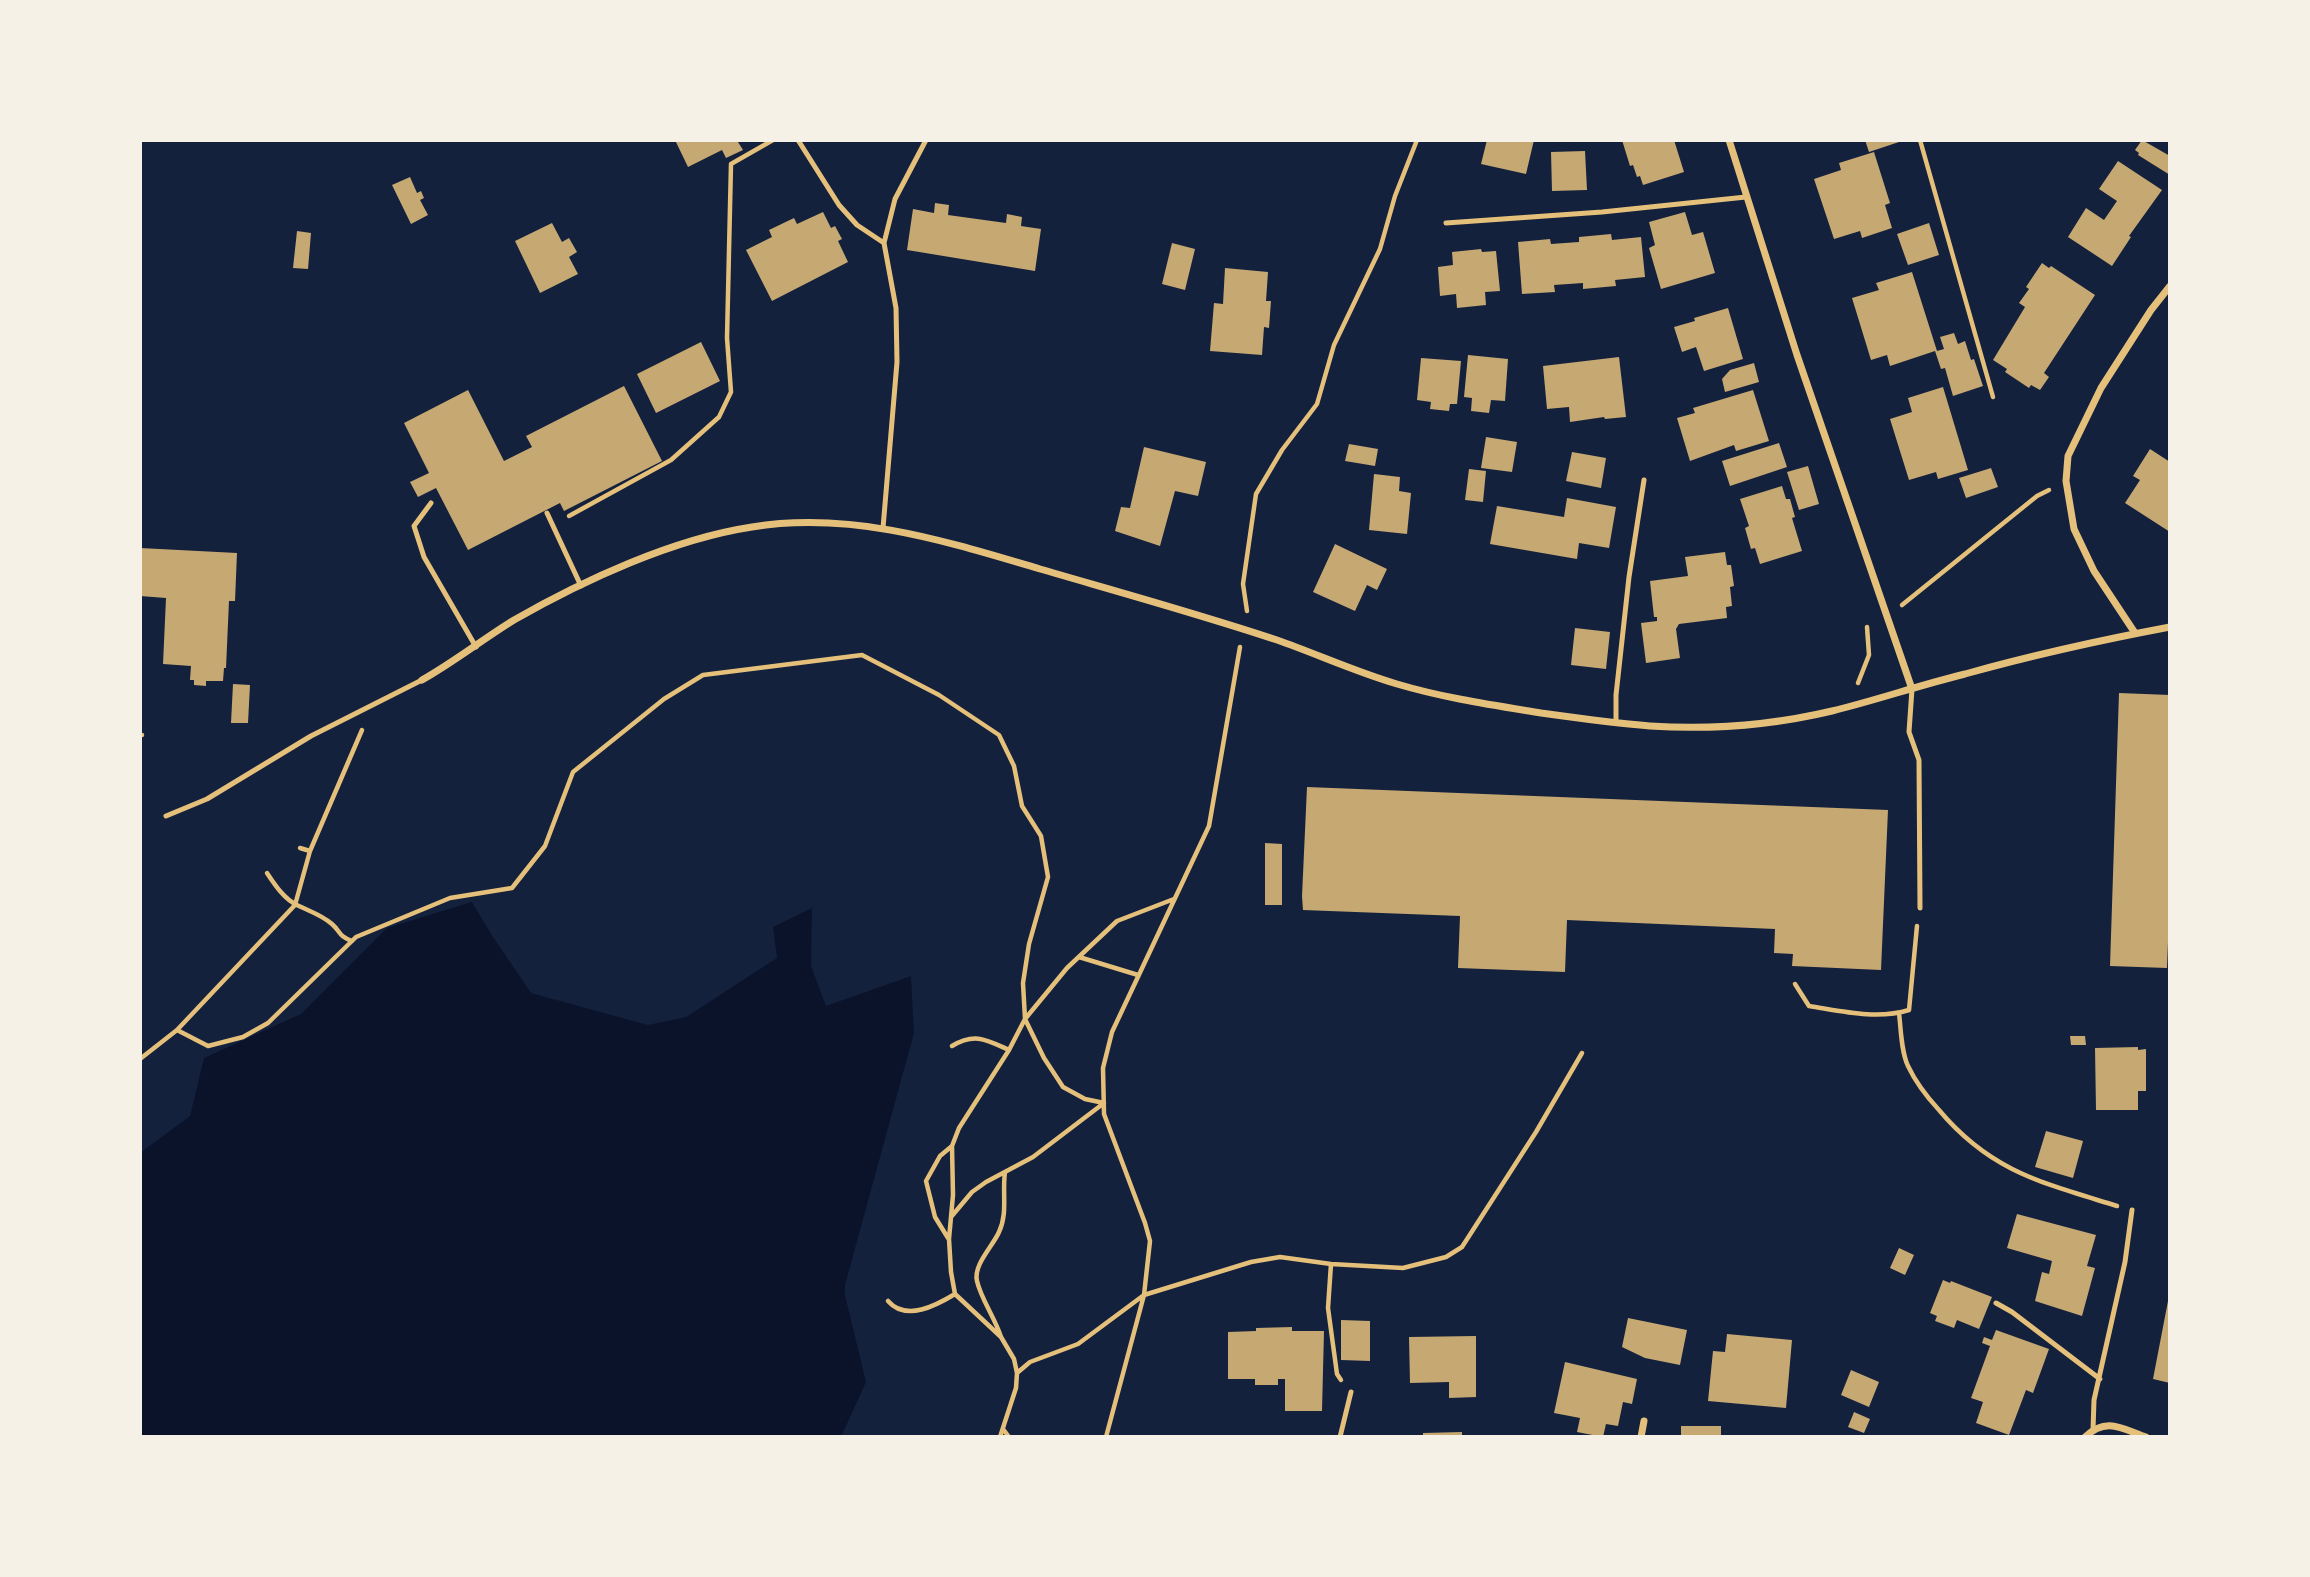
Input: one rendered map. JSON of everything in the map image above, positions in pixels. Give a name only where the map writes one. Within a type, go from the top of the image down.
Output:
[{"type":"street","points":[[1729,140],[1797,355],[1912,689]]},
{"type":"street","points":[[2136,633],[2094,571],[2074,529],[2066,481],[2068,456],[2101,388],[2151,310],[2170,286]]},
{"type":"street","points":[[422,680],[511,622],[581,586],[684,543],[750,527],[790,523],[841,523],[919,534],[1220,622],[1396,684],[1469,702],[1654,726],[1720,727],[1773,722],[1829,712],[2036,655],[2170,627]]},
{"type":"street","points":[[1642,1437],[1644,1421]]},
{"type":"street","points":[[2085,1437],[2100,1426],[2111,1426],[2146,1437]]},
{"type":"lane","points":[[798,140],[839,205],[857,225],[884,243]]},
{"type":"lane","points":[[883,528],[897,362],[896,308],[884,243],[895,200],[926,140]]},
{"type":"lane","points":[[1446,223],[1602,212],[1746,197]]},
{"type":"lane","points":[[1616,723],[1616,695],[1629,577],[1644,480]]},
{"type":"lane","points":[[431,503],[414,526],[424,558],[475,647]]},
{"type":"lane","points":[[547,513],[581,586]]},
{"type":"lane","points":[[166,816],[207,799],[312,736],[422,680]]},
{"type":"lane","points":[[1912,689],[1909,732],[1919,760],[1920,908]]},
{"type":"lane","points":[[2093,1430],[2094,1400],[2125,1262],[2132,1210]]},
{"type":"lane","points":[[1996,1303],[2012,1312],[2100,1379]]},
{"type":"lane","points":[[1340,1437],[1351,1392]]},
{"type":"path","points":[[553,524],[671,460],[719,417],[731,392],[727,338],[731,164],[774,140]]},
{"type":"path","points":[[1246,617],[1243,584],[1256,494],[1282,450],[1317,404],[1334,345],[1380,249],[1395,196],[1417,140]]},
{"type":"path","points":[[1920,140],[1993,397]]},
{"type":"path","points":[[1901,605],[2037,496],[2066,481]]},
{"type":"path","points":[[1857,687],[1869,655],[1867,619]]},
{"type":"path","points":[[1106,1437],[1144,1295],[1150,1241],[1104,1114],[1103,1068],[1112,1031],[1209,826],[1241,642]]},
{"type":"path","points":[[177,1030],[208,1046],[256,1032],[356,937],[450,898],[512,888],[545,846],[573,772],[664,699],[703,674],[862,655],[939,695],[999,735],[1014,766],[1022,806],[1041,836],[1048,877],[1027,957],[1023,983],[1025,1019],[1044,1058],[1063,1087],[1085,1099],[1104,1103]]},
{"type":"path","points":[[140,1059],[177,1030],[295,905],[310,851],[362,733],[363,712]]},
{"type":"path","points":[[300,848],[310,851]]},
{"type":"path","points":[[267,873],[278,890],[295,905],[310,910],[332,924],[340,936],[352,941]]},
{"type":"path","points":[[1001,1337],[956,1294],[951,1272],[948,1239],[953,1195],[952,1146],[959,1128],[1009,1050],[1025,1019],[1067,968],[1116,921],[1175,899]]},
{"type":"path","points":[[1795,984],[1809,1006],[1852,1014],[1899,1013],[1909,1010],[1920,908]]},
{"type":"path","points":[[1079,957],[1138,975]]},
{"type":"path","points":[[1899,1013],[1907,1064],[1923,1092],[1969,1143],[1998,1163],[2062,1190],[2132,1210]]},
{"type":"path","points":[[952,1046],[973,1038],[985,1039],[1009,1050]]},
{"type":"path","points":[[1017,1373],[1030,1362],[1078,1344],[1144,1295],[1251,1262],[1280,1256],[1331,1264],[1403,1268],[1446,1257],[1462,1247],[1536,1132],[1581,1053]]},
{"type":"path","points":[[951,1217],[972,1192],[1033,1157],[1104,1103]]},
{"type":"path","points":[[948,1239],[935,1217],[926,1181],[940,1156],[952,1146]]},
{"type":"path","points":[[1000,1437],[1016,1388],[1017,1373],[1014,1359],[1001,1337],[977,1281],[977,1272],[999,1233],[1005,1216],[1005,1171]]},
{"type":"path","points":[[1331,1264],[1329,1329],[1337,1374],[1351,1392]]},
{"type":"path","points":[[888,1301],[896,1309],[921,1311],[956,1294]]},
{"type":"path","points":[[1003,1428],[1009,1437]]},
{"type":"water","points":[[472,902],[531,993],[648,1025],[686,1017],[777,958],[773,927],[812,908],[811,966],[826,1006],[911,976],[914,1033],[845,1285],[845,1295],[866,1382],[841,1437],[140,1437],[140,1153],[190,1116],[204,1058],[301,1014],[387,928]]},
{"type":"building","points":[[675,140],[743,140],[738,142],[743,150],[726,158],[722,150],[688,167]]},
{"type":"building","points":[[1487,140],[1534,140],[1526,174],[1481,164]]},
{"type":"building","points":[[1622,140],[1674,140],[1684,172],[1643,185],[1633,165],[1630,166]]},
{"type":"building","points":[[1865,140],[1905,140],[1869,152]]},
{"type":"building","points":[[2142,140],[2170,156],[2170,175],[2138,155],[2135,150]]},
{"type":"building","points":[[1585,151],[1587,190],[1552,191],[1551,152]]},
{"type":"building","points":[[1874,152],[1890,203],[1885,205],[1892,228],[1862,238],[1860,231],[1834,239],[1814,179],[1841,170],[1839,163]]},
{"type":"building","points":[[2118,161],[2162,190],[2129,236],[2131,237],[2112,266],[2068,237],[2086,208],[2104,220],[2117,201],[2099,189]]},
{"type":"building","points":[[410,177],[417,193],[421,191],[424,198],[420,200],[428,215],[411,224],[392,185]]},
{"type":"building","points":[[935,203],[949,205],[948,215],[1006,223],[1007,214],[1022,217],[1021,226],[1041,229],[1035,271],[907,250],[913,209],[934,213]]},
{"type":"building","points":[[823,212],[831,228],[835,226],[842,239],[838,241],[848,262],[772,301],[746,250],[772,237],[769,230],[794,218],[797,224]]},
{"type":"building","points":[[1685,212],[1692,235],[1703,232],[1715,273],[1661,289],[1649,248],[1655,245],[1649,222]]},
{"type":"building","points":[[552,223],[562,242],[569,238],[577,252],[569,257],[578,274],[540,293],[515,241]]},
{"type":"building","points":[[1929,223],[1939,255],[1908,265],[1897,234]]},
{"type":"building","points":[[297,231],[311,233],[308,269],[293,268]]},
{"type":"building","points":[[1611,234],[1612,240],[1641,237],[1645,277],[1615,280],[1616,286],[1583,289],[1583,283],[1554,285],[1555,292],[1522,294],[1518,242],[1550,239],[1551,244],[1579,242],[1579,237]]},
{"type":"building","points":[[1172,243],[1195,249],[1185,290],[1162,284]]},
{"type":"building","points":[[1481,249],[1482,252],[1496,251],[1500,291],[1485,292],[1486,305],[1457,308],[1456,294],[1440,296],[1438,267],[1453,265],[1452,252]]},
{"type":"building","points":[[2042,263],[2095,295],[2044,373],[2049,377],[2040,390],[2031,385],[2029,388],[2005,372],[2007,369],[1993,360],[2025,307],[2019,303]]},
{"type":"building","points":[[1225,268],[1268,272],[1266,301],[1271,301],[1269,328],[1264,327],[1262,355],[1210,351],[1214,303],[1223,304]]},
{"type":"building","points":[[1912,272],[1937,351],[1944,349],[1940,337],[1954,333],[1958,344],[1965,341],[1983,386],[1953,396],[1945,368],[1941,369],[1935,351],[1890,366],[1887,355],[1871,360],[1852,298],[1879,290],[1876,283]]},
{"type":"building","points":[[1728,308],[1743,359],[1704,371],[1696,347],[1682,352],[1674,327]]},
{"type":"building","points":[[701,342],[720,381],[656,413],[637,374]]},
{"type":"building","points":[[1468,355],[1508,359],[1505,401],[1491,400],[1489,413],[1471,411],[1472,398],[1464,397]]},
{"type":"building","points":[[1619,357],[1626,417],[1570,422],[1569,407],[1547,409],[1543,366]]},
{"type":"building","points":[[1421,358],[1461,361],[1457,404],[1450,404],[1449,411],[1430,409],[1431,402],[1417,400]]},
{"type":"building","points":[[1754,363],[1759,382],[1725,392],[1722,379],[1730,370]]},
{"type":"building","points":[[624,386],[662,461],[564,511],[560,503],[468,550],[436,488],[418,497],[410,482],[429,473],[404,423],[468,390],[504,461],[532,447],[526,436]]},
{"type":"building","points":[[1943,387],[1968,470],[1938,479],[1936,472],[1909,480],[1890,419],[1912,412],[1908,398]]},
{"type":"building","points":[[1753,390],[1769,441],[1736,451],[1734,445],[1690,461],[1677,418],[1695,413],[1693,408]]},
{"type":"building","points":[[1486,437],[1517,442],[1512,472],[1481,468]]},
{"type":"building","points":[[1779,443],[1787,467],[1730,486],[1722,461]]},
{"type":"building","points":[[1349,444],[1378,449],[1375,466],[1345,461]]},
{"type":"building","points":[[1144,447],[1206,462],[1198,496],[1175,491],[1160,546],[1115,531],[1121,507],[1130,508]]},
{"type":"building","points":[[2150,449],[2170,462],[2170,532],[2125,503],[2140,480],[2133,476]]},
{"type":"building","points":[[1572,452],[1606,458],[1601,488],[1566,481]]},
{"type":"building","points":[[1808,466],[1819,504],[1799,510],[1787,472]]},
{"type":"building","points":[[1991,468],[1998,487],[1966,498],[1959,478]]},
{"type":"building","points":[[1469,469],[1486,471],[1483,502],[1465,500]]},
{"type":"building","points":[[1374,474],[1400,477],[1399,491],[1411,493],[1407,534],[1369,530]]},
{"type":"building","points":[[1782,486],[1786,499],[1790,499],[1795,517],[1792,518],[1802,551],[1760,564],[1755,548],[1751,549],[1745,528],[1749,526],[1740,499]]},
{"type":"building","points":[[1567,498],[1616,507],[1609,548],[1579,543],[1577,559],[1490,544],[1497,506],[1564,517]]},
{"type":"building","points":[[1335,544],[1387,569],[1377,590],[1367,585],[1355,611],[1313,592]]},
{"type":"building","points":[[140,548],[237,553],[235,601],[229,601],[223,681],[206,681],[206,686],[194,685],[194,680],[190,680],[191,666],[163,664],[166,598],[140,596]]},
{"type":"building","points":[[1725,552],[1727,565],[1731,565],[1734,586],[1730,587],[1732,606],[1726,607],[1727,618],[1679,624],[1676,629],[1680,658],[1646,663],[1641,623],[1657,621],[1657,617],[1654,617],[1650,581],[1688,576],[1685,557]]},
{"type":"building","points":[[1575,628],[1610,632],[1606,669],[1571,665]]},
{"type":"building","points":[[233,684],[250,685],[248,723],[231,723]]},
{"type":"building","points":[[2119,693],[2170,695],[2170,890],[2167,968],[2110,966]]},
{"type":"building","points":[[1307,787],[1888,810],[1881,970],[1792,966],[1793,954],[1774,953],[1775,929],[1567,920],[1565,972],[1458,968],[1460,916],[1303,910]]},
{"type":"building","points":[[1265,843],[1282,844],[1282,905],[1265,905]]},
{"type":"building","points":[[2070,1036],[2085,1036],[2086,1045],[2071,1045]]},
{"type":"building","points":[[2138,1047],[2138,1050],[2146,1049],[2146,1091],[2138,1091],[2138,1110],[2096,1110],[2095,1048]]},
{"type":"building","points":[[2046,1131],[2083,1141],[2073,1178],[2035,1167]]},
{"type":"building","points":[[2017,1214],[2096,1235],[2087,1266],[2095,1268],[2082,1316],[2035,1301],[2042,1272],[2049,1274],[2052,1261],[2007,1248]]},
{"type":"building","points":[[1899,1248],[1914,1255],[1905,1275],[1890,1268]]},
{"type":"building","points":[[1943,1280],[1992,1297],[1979,1329],[1957,1320],[1954,1328],[1935,1321],[1937,1316],[1930,1313]]},
{"type":"building","points":[[2170,1301],[2170,1383],[2153,1379]]},
{"type":"building","points":[[1628,1318],[1687,1330],[1680,1365],[1645,1358],[1622,1347]]},
{"type":"building","points":[[1341,1320],[1370,1321],[1370,1361],[1341,1360]]},
{"type":"building","points":[[1292,1327],[1292,1331],[1324,1331],[1322,1411],[1285,1411],[1285,1379],[1278,1379],[1278,1385],[1255,1385],[1255,1379],[1228,1379],[1228,1332]]},
{"type":"building","points":[[1996,1330],[2049,1349],[2033,1393],[2026,1390],[2009,1435],[1976,1423],[1983,1402],[1971,1398],[1990,1346],[1982,1343],[1984,1337],[1992,1340]]},
{"type":"building","points":[[1727,1334],[1792,1340],[1786,1408],[1708,1401],[1713,1351],[1725,1352]]},
{"type":"building","points":[[1476,1336],[1476,1397],[1449,1398],[1449,1382],[1410,1383],[1409,1337]]},
{"type":"building","points":[[1565,1362],[1637,1379],[1632,1404],[1623,1402],[1618,1426],[1606,1424],[1603,1437],[1577,1432],[1580,1418],[1554,1413]]},
{"type":"building","points":[[1851,1370],[1879,1382],[1869,1407],[1841,1395]]},
{"type":"building","points":[[1854,1412],[1870,1419],[1864,1433],[1848,1427]]},
{"type":"building","points":[[1681,1426],[1721,1426],[1721,1437],[1681,1437]]},
{"type":"building","points":[[1462,1432],[1462,1437],[1423,1437],[1423,1433]]}]
